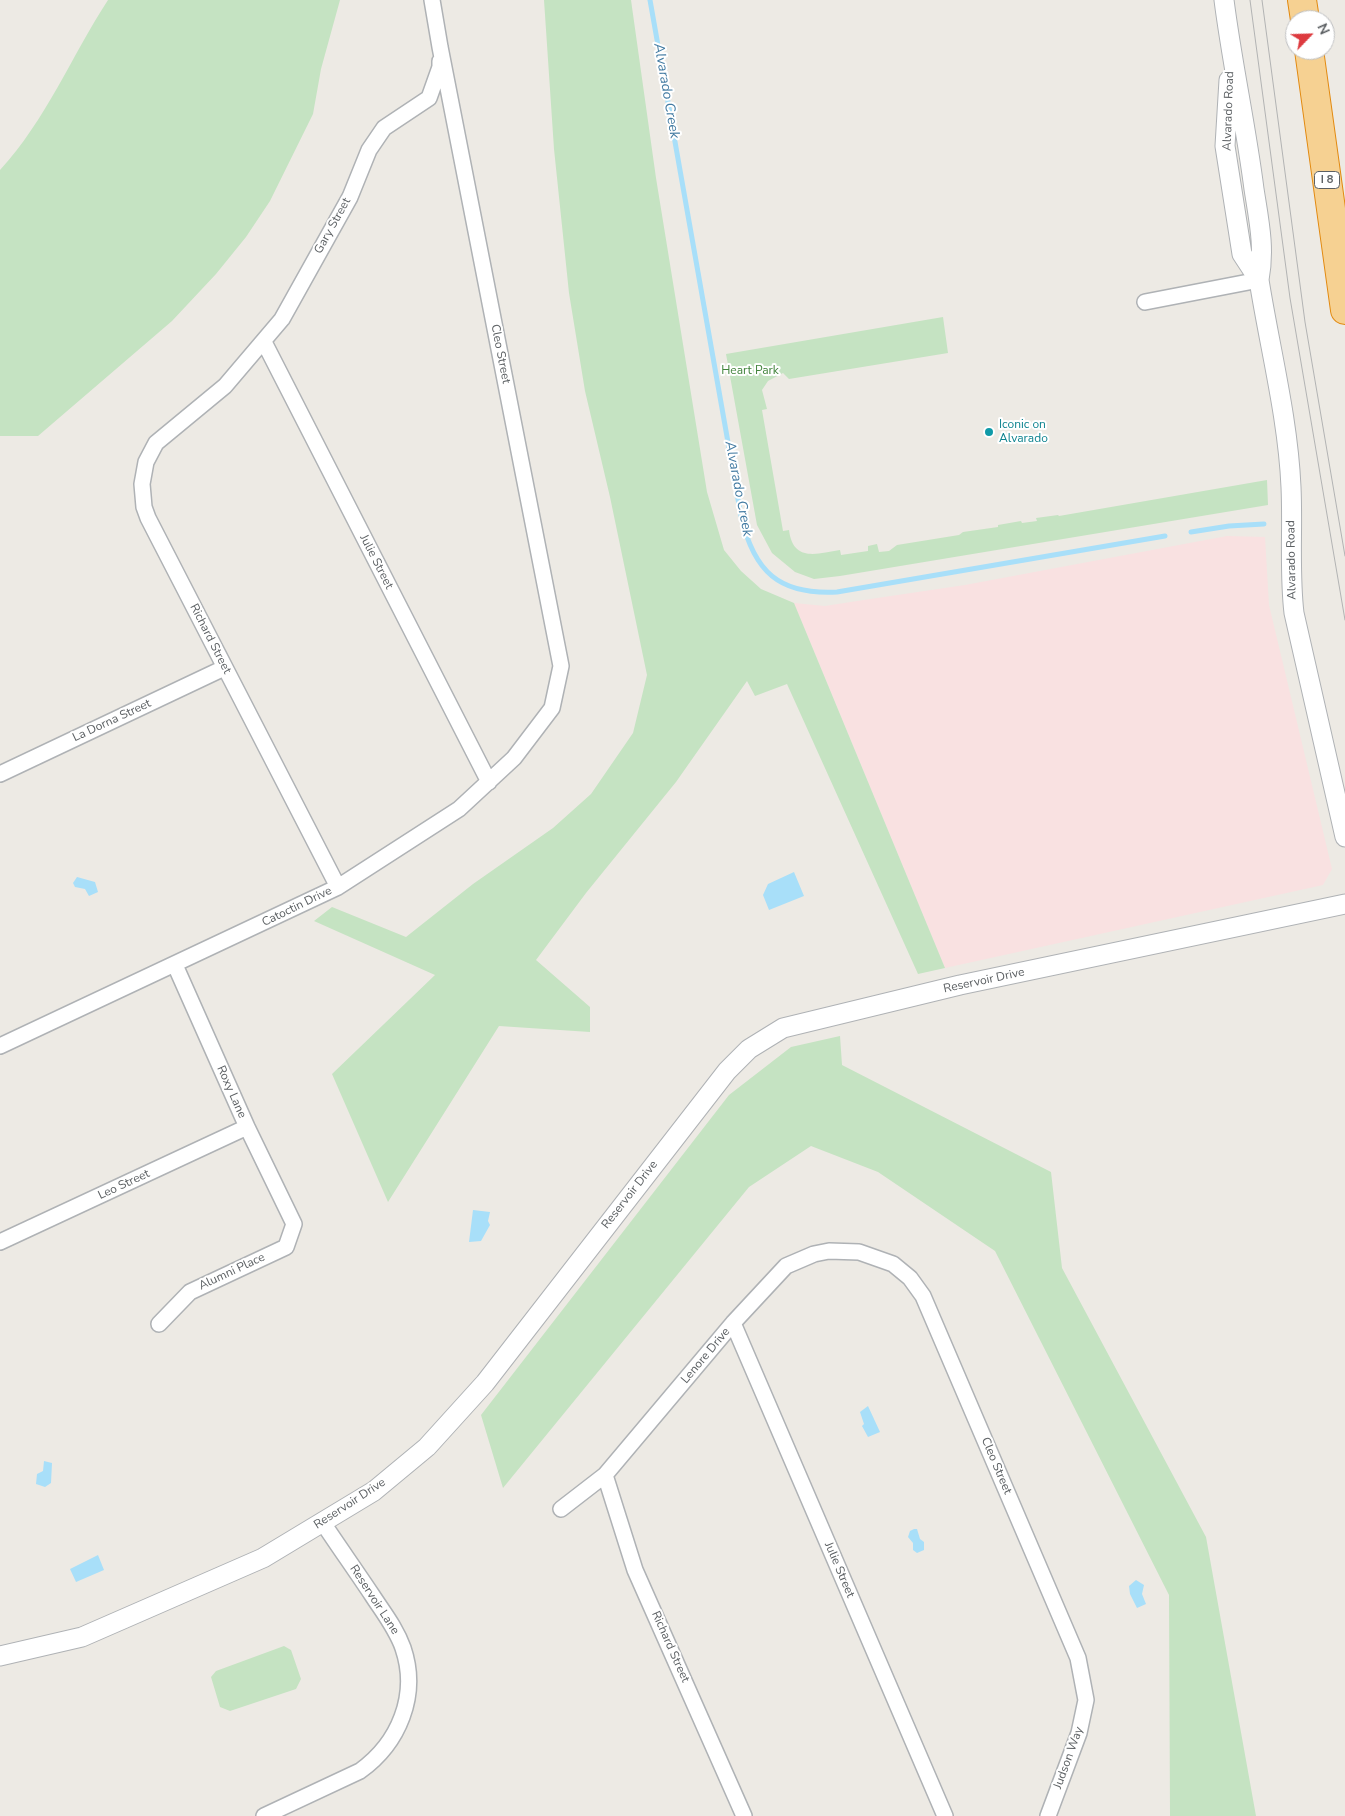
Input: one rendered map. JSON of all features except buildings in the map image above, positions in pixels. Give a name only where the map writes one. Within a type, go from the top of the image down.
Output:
[{"type":"highway","name":"I 8","points":[[1310,60],[1345,310]]},
{"type":"street","name":"Cleo Street","points":[[432,0],[561,666],[552,708]]},
{"type":"street","name":"Alvarado Road","points":[[1224,0],[1231,56],[1246,125],[1263,256],[1259,280],[1287,441],[1291,488],[1290,579],[1294,613],[1345,837]]},
{"type":"street","name":"Gary Street","points":[[206,402],[224,386],[282,319],[350,196],[369,150],[384,128],[429,98],[440,67],[440,47]]},
{"type":"street","points":[[1145,302],[1259,280]]},
{"type":"street","name":"Julie Street","points":[[264,342],[489,782]]},
{"type":"street","name":"Richard Street","points":[[206,402],[156,443],[143,472],[142,496],[148,518],[338,887]]},
{"type":"street","name":"La Dorna Street","points":[[0,774],[224,668]]},
{"type":"street","name":"Catoctin Drive","points":[[0,1046],[175,966],[338,887],[459,809],[514,758],[552,708]]},
{"type":"street","name":"Reservoir Drive","points":[[0,1656],[82,1637],[263,1558],[374,1491],[428,1447],[485,1383],[727,1071],[749,1049],[783,1028],[960,985],[1345,904]]},
{"type":"street","name":"Roxy Lane","points":[[175,966],[247,1127],[291,1217]]},
{"type":"street","name":"Leo Street","points":[[0,1242],[247,1127]]},
{"type":"street","name":"Alumni Place","points":[[158,1324],[190,1292],[286,1247],[294,1224],[291,1217]]},
{"type":"street","name":"Lenore Drive","points":[[561,1509],[606,1475],[733,1323],[786,1266],[800,1259],[829,1251],[859,1252],[873,1255]]},
{"type":"street","name":"Cleo Street","points":[[873,1255],[902,1270],[923,1296],[1078,1658],[1086,1700]]},
{"type":"street","name":"Julie Street","points":[[733,1323],[945,1816]]},
{"type":"street","name":"Richard Street","points":[[606,1475],[635,1570],[744,1816]]},
{"type":"street","name":"Reservoir Lane","points":[[264,1816],[360,1772],[372,1763],[390,1742],[400,1723],[406,1703],[407,1668],[397,1635],[323,1522]]},
{"type":"street","name":"Judson Way","points":[[1048,1816],[1079,1733],[1086,1700]]},
{"type":"shaded area","points":[[1227,536],[1265,537],[1269,605],[1332,869],[1323,885],[945,968],[794,603],[825,606],[965,585]]},
{"type":"green space","points":[[108,0],[340,0],[321,69],[313,114],[270,201],[246,237],[216,274],[172,321],[38,436],[0,436],[0,170],[16,151],[45,109]]},
{"type":"green space","points":[[544,0],[631,0],[656,178],[707,492],[724,550],[741,571],[761,589],[794,603],[945,968],[918,974],[787,684],[755,696],[747,681],[676,782],[586,893],[536,960],[590,1007],[590,1032],[499,1026],[388,1202],[332,1074],[435,975],[314,921],[332,907],[406,937],[473,884],[553,828],[591,794],[633,733],[647,675],[610,497],[585,391],[569,293],[554,149]]},
{"type":"green space","name":"Heart Park","points":[[943,317],[948,353],[789,379],[783,373],[768,381],[762,390],[767,409],[762,410],[783,531],[789,530],[795,547],[801,551],[807,554],[814,554],[840,550],[841,555],[868,551],[868,546],[877,544],[879,552],[889,551],[897,545],[959,535],[963,532],[998,527],[998,525],[1021,521],[1022,523],[1037,521],[1036,518],[1059,516],[1267,480],[1268,505],[840,576],[814,579],[795,572],[772,553],[757,525],[726,354]]},
{"type":"green space","points":[[840,1036],[842,1065],[1051,1172],[1062,1268],[1206,1537],[1256,1816],[1170,1816],[1169,1595],[995,1251],[878,1172],[811,1146],[749,1187],[503,1488],[481,1415],[729,1095],[791,1047]]},
{"type":"green space","points":[[284,1646],[291,1650],[301,1679],[296,1689],[230,1711],[220,1707],[211,1677],[216,1671]]},
{"type":"water","points":[[794,872],[804,896],[769,910],[763,895],[768,884]]},
{"type":"water","points":[[77,877],[95,882],[98,892],[89,896],[85,889],[75,887],[73,883]]},
{"type":"water","points":[[473,1210],[490,1212],[488,1221],[490,1225],[481,1241],[469,1242]]},
{"type":"water","points":[[868,1406],[880,1432],[868,1437],[862,1426],[864,1424],[860,1412]]},
{"type":"water","points":[[44,1461],[52,1463],[51,1483],[45,1487],[36,1484],[37,1474],[43,1471]]},
{"type":"water","points":[[917,1529],[920,1539],[924,1542],[924,1550],[917,1553],[913,1550],[913,1543],[908,1537],[910,1531]]},
{"type":"water","points":[[98,1555],[104,1570],[76,1582],[70,1569]]},
{"type":"water","points":[[1136,1580],[1144,1585],[1142,1594],[1146,1604],[1137,1608],[1130,1594],[1129,1586]]},
{"type":"waterway","name":"Alvarado Creek","points":[[650,0],[741,516],[753,552],[772,576],[785,584],[799,589],[817,592],[837,592],[1165,536]]},
{"type":"waterway","name":"Alvarado Creek","points":[[1191,532],[1229,526],[1264,524]]},
{"type":"tram line","points":[[1250,0],[1290,298],[1345,620]]},
{"type":"tram line","points":[[1262,0],[1305,322],[1345,556]]},
{"type":"place","name":"Iconic on Alvarado","points":[[989,432]]}]
